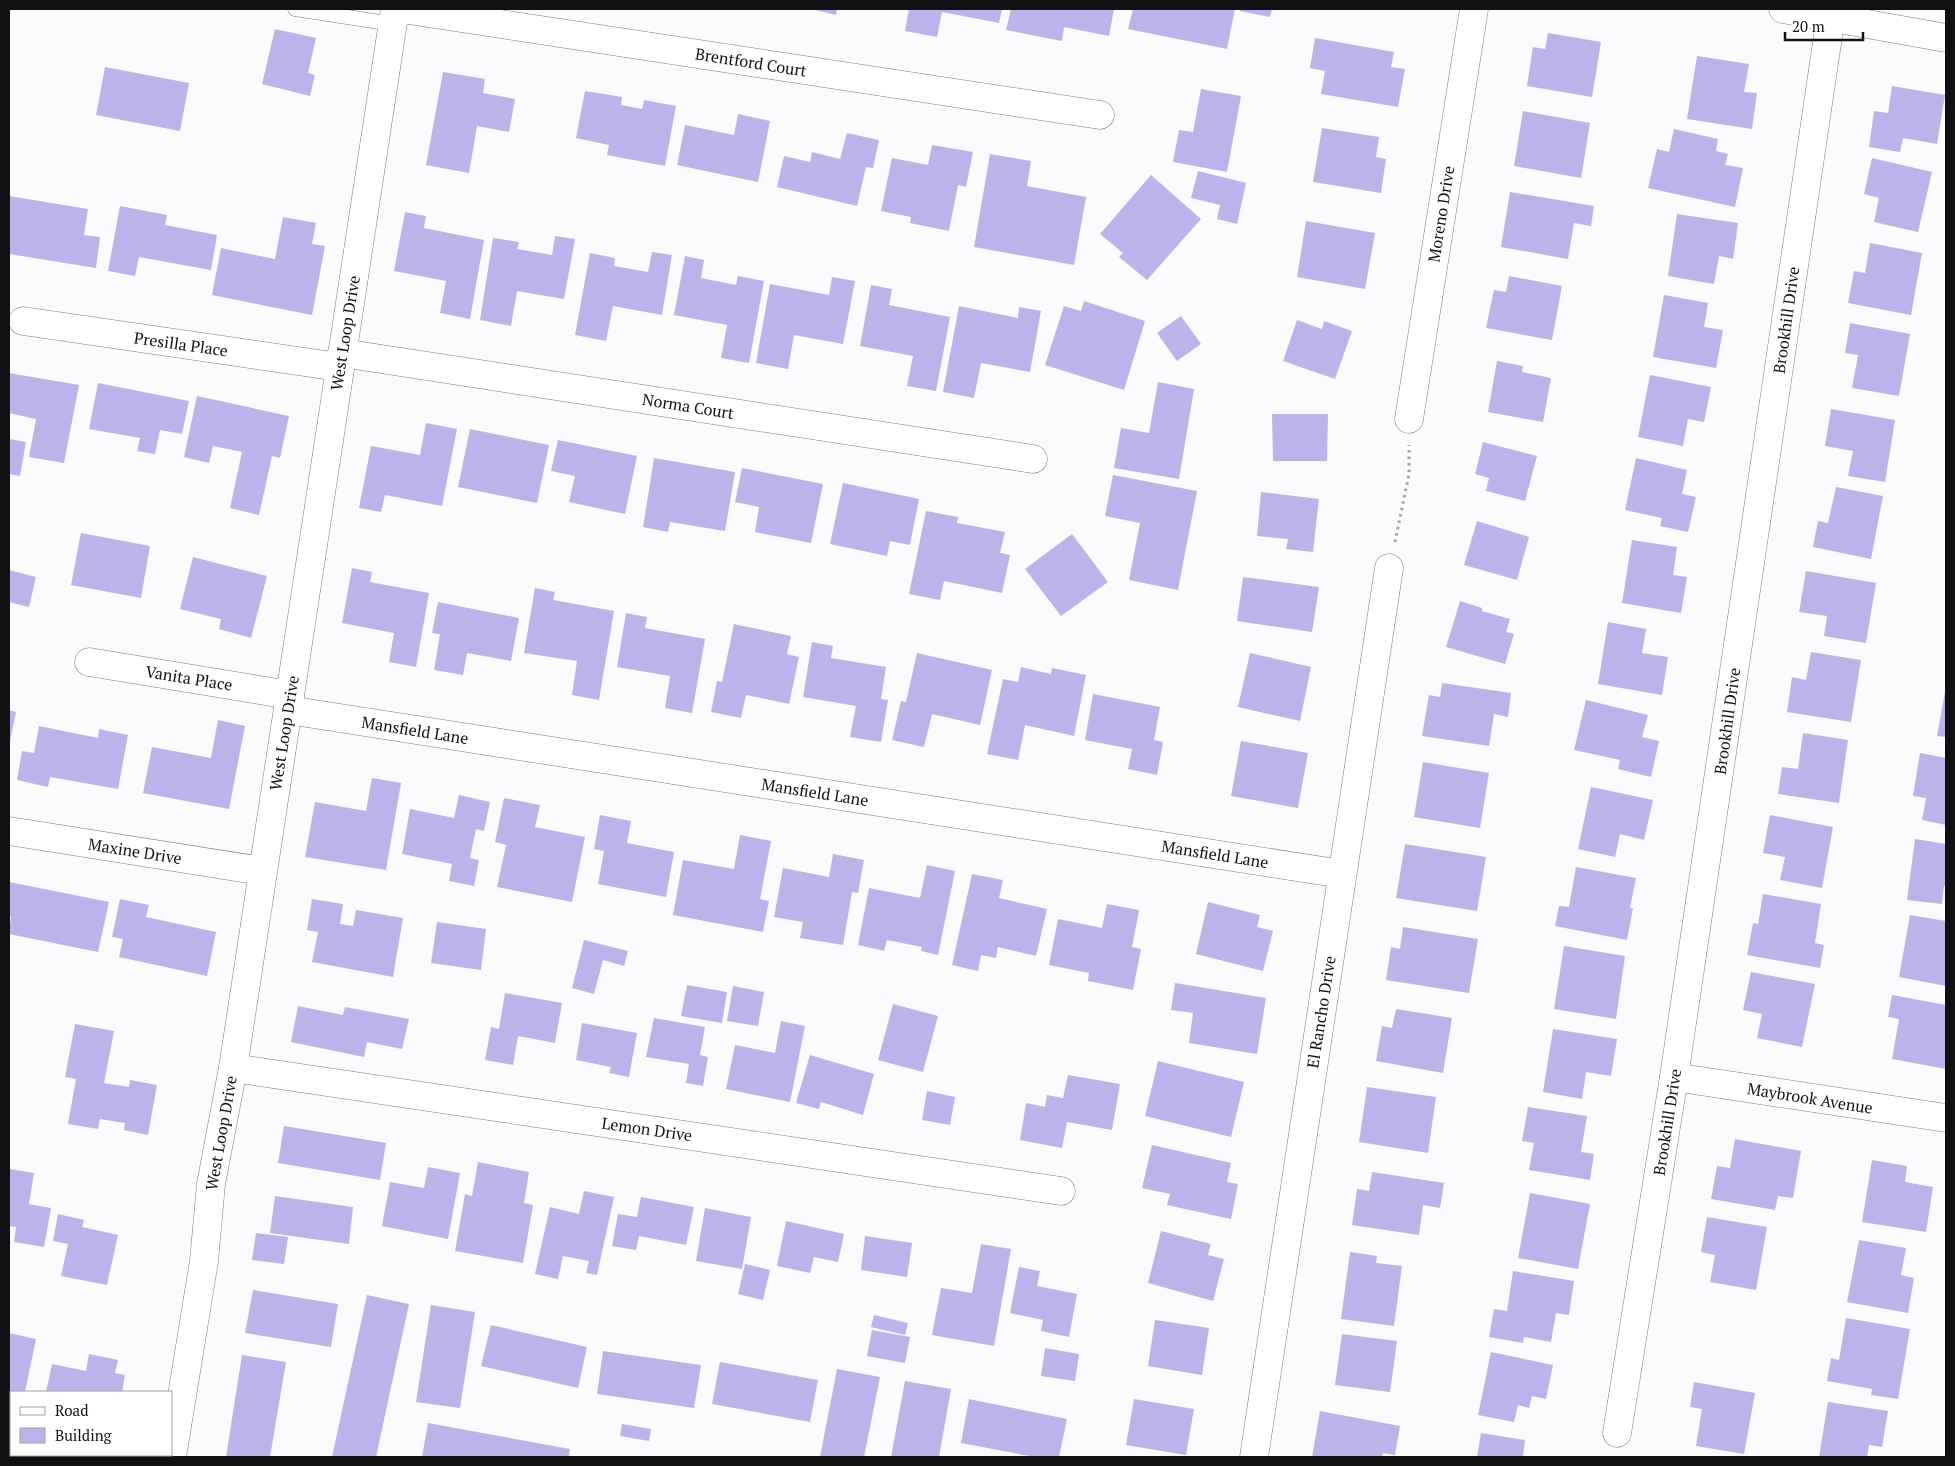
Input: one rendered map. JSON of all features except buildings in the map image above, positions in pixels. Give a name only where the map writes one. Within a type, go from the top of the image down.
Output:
[{"type":"street","name":"Moreno Drive","points":[[1409,419],[1474,9]]},
{"type":"street","points":[[1784,9],[1831,12],[1946,38]]},
{"type":"street","name":"Brookhill Drive","points":[[1617,1432],[1674,1078],[1831,12]]},
{"type":"street","name":"Brentford Court","points":[[397,14],[1100,115]]},
{"type":"street","name":"West Loop Drive","points":[[172,1457],[204,1261],[211,1184],[233,1068],[340,360],[397,14]]},
{"type":"street","name":"Presilla Place","points":[[23,321],[340,360]]},
{"type":"street","name":"Norma Court","points":[[340,360],[1034,459]]},
{"type":"street","name":"El Rancho Drive","points":[[1254,1457],[1390,568]]},
{"type":"street","name":"Vanita Place","points":[[89,662],[289,702]]},
{"type":"street","name":"Mansfield Lane","points":[[289,702],[1342,874]]},
{"type":"street","name":"Maxine Drive","points":[[9,831],[262,871]]},
{"type":"street","name":"Lemon Drive","points":[[233,1068],[1061,1191]]},
{"type":"street","name":"Maybrook Avenue","points":[[1674,1078],[1946,1118]]},
{"type":"lane","points":[[295,9],[397,14]]},
{"type":"path","points":[[1390,568],[1409,474],[1409,419]]}]
